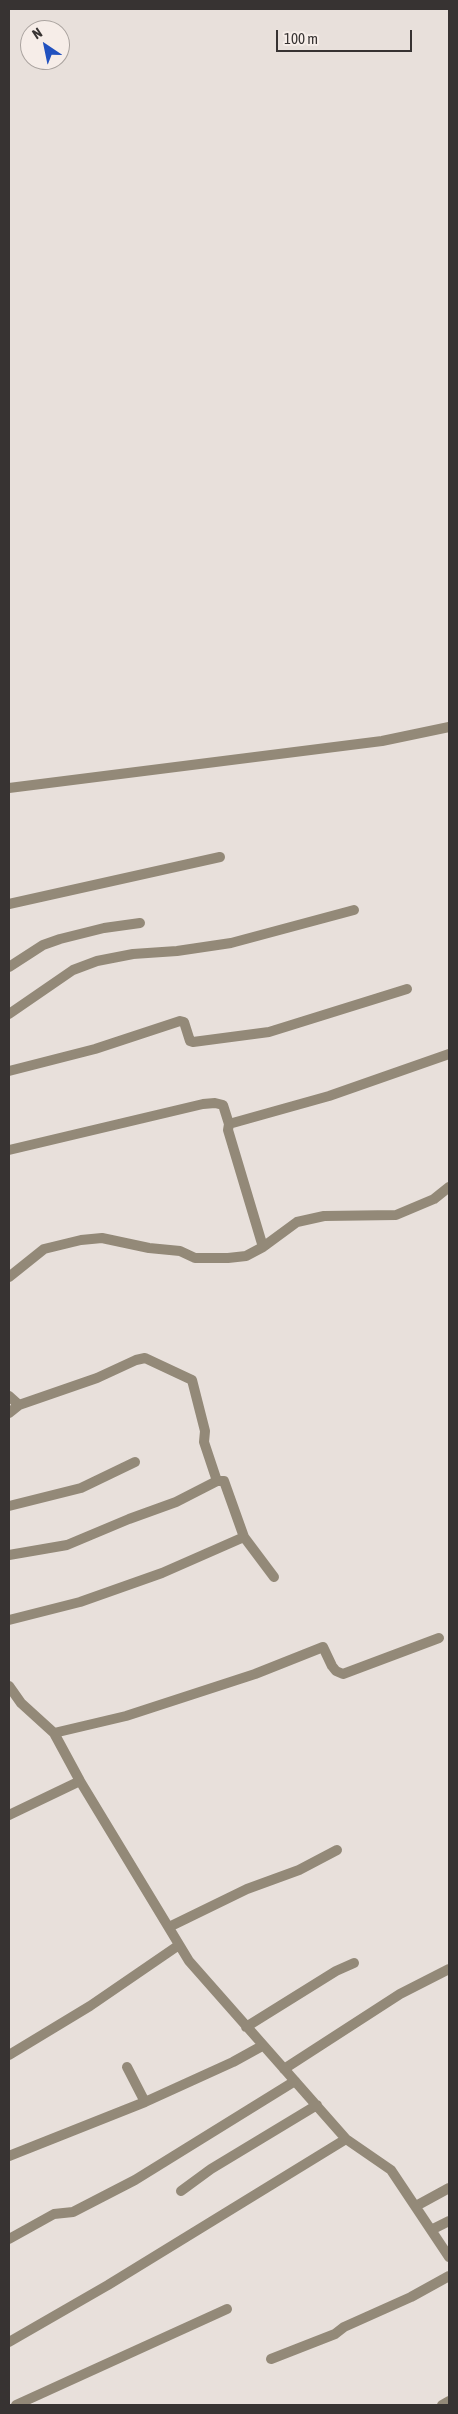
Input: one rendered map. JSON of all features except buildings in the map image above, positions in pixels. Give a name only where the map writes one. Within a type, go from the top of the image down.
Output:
[{"type":"street","points":[[9,788],[382,742],[449,727]]},
{"type":"street","points":[[9,904],[220,856]]},
{"type":"street","points":[[9,1014],[73,970],[97,961],[133,954],[177,951],[232,943],[354,910]]},
{"type":"street","points":[[9,967],[43,945],[60,939],[104,928],[140,923]]},
{"type":"street","points":[[9,1071],[95,1049],[180,1021],[184,1022],[190,1041],[193,1042],[269,1032],[407,989]]},
{"type":"street","points":[[230,1124],[330,1096],[449,1054]]},
{"type":"street","points":[[9,1150],[203,1104],[215,1103],[223,1105],[230,1124],[228,1130],[263,1247]]},
{"type":"street","points":[[9,1277],[44,1249],[81,1240],[102,1238],[149,1248],[180,1251],[195,1258],[246,1256],[263,1247],[297,1222],[324,1216],[396,1215],[434,1199],[449,1187]]},
{"type":"street","points":[[9,1412],[19,1405],[97,1378],[136,1360],[150,1359],[192,1380],[205,1431],[204,1442],[217,1481]]},
{"type":"street","points":[[9,1396],[19,1405]]},
{"type":"street","points":[[9,1506],[81,1488],[135,1462]]},
{"type":"street","points":[[9,1555],[67,1545],[128,1519],[176,1502],[217,1481],[224,1481],[244,1537],[274,1576]]},
{"type":"street","points":[[9,1620],[80,1602],[162,1573],[244,1537]]},
{"type":"street","points":[[54,1733],[126,1716],[255,1674],[323,1647],[336,1672],[343,1674],[440,1638]]},
{"type":"street","points":[[9,1686],[22,1702],[54,1733],[80,1781],[189,1961],[346,2139],[391,2170],[449,2258]]},
{"type":"street","points":[[9,1816],[80,1781]]},
{"type":"street","points":[[169,1927],[247,1889],[299,1870],[337,1850]]},
{"type":"street","points":[[9,2055],[90,2006],[179,1946]]},
{"type":"street","points":[[246,2026],[336,1971],[354,1963]]},
{"type":"street","points":[[284,2069],[400,1994],[449,1969]]},
{"type":"street","points":[[9,2156],[145,2102],[262,2046]]},
{"type":"street","points":[[127,2066],[145,2102]]},
{"type":"street","points":[[9,2239],[54,2214],[73,2212],[135,2180],[295,2081]]},
{"type":"street","points":[[181,2191],[211,2169],[317,2105]]},
{"type":"street","points":[[9,2342],[108,2285],[346,2139]]},
{"type":"street","points":[[416,2206],[449,2188]]},
{"type":"street","points":[[432,2230],[449,2220]]},
{"type":"street","points":[[271,2359],[335,2334],[344,2327],[411,2297],[449,2276]]},
{"type":"street","points":[[16,2405],[227,2309]]},
{"type":"street","points":[[442,2405],[449,2401]]}]
